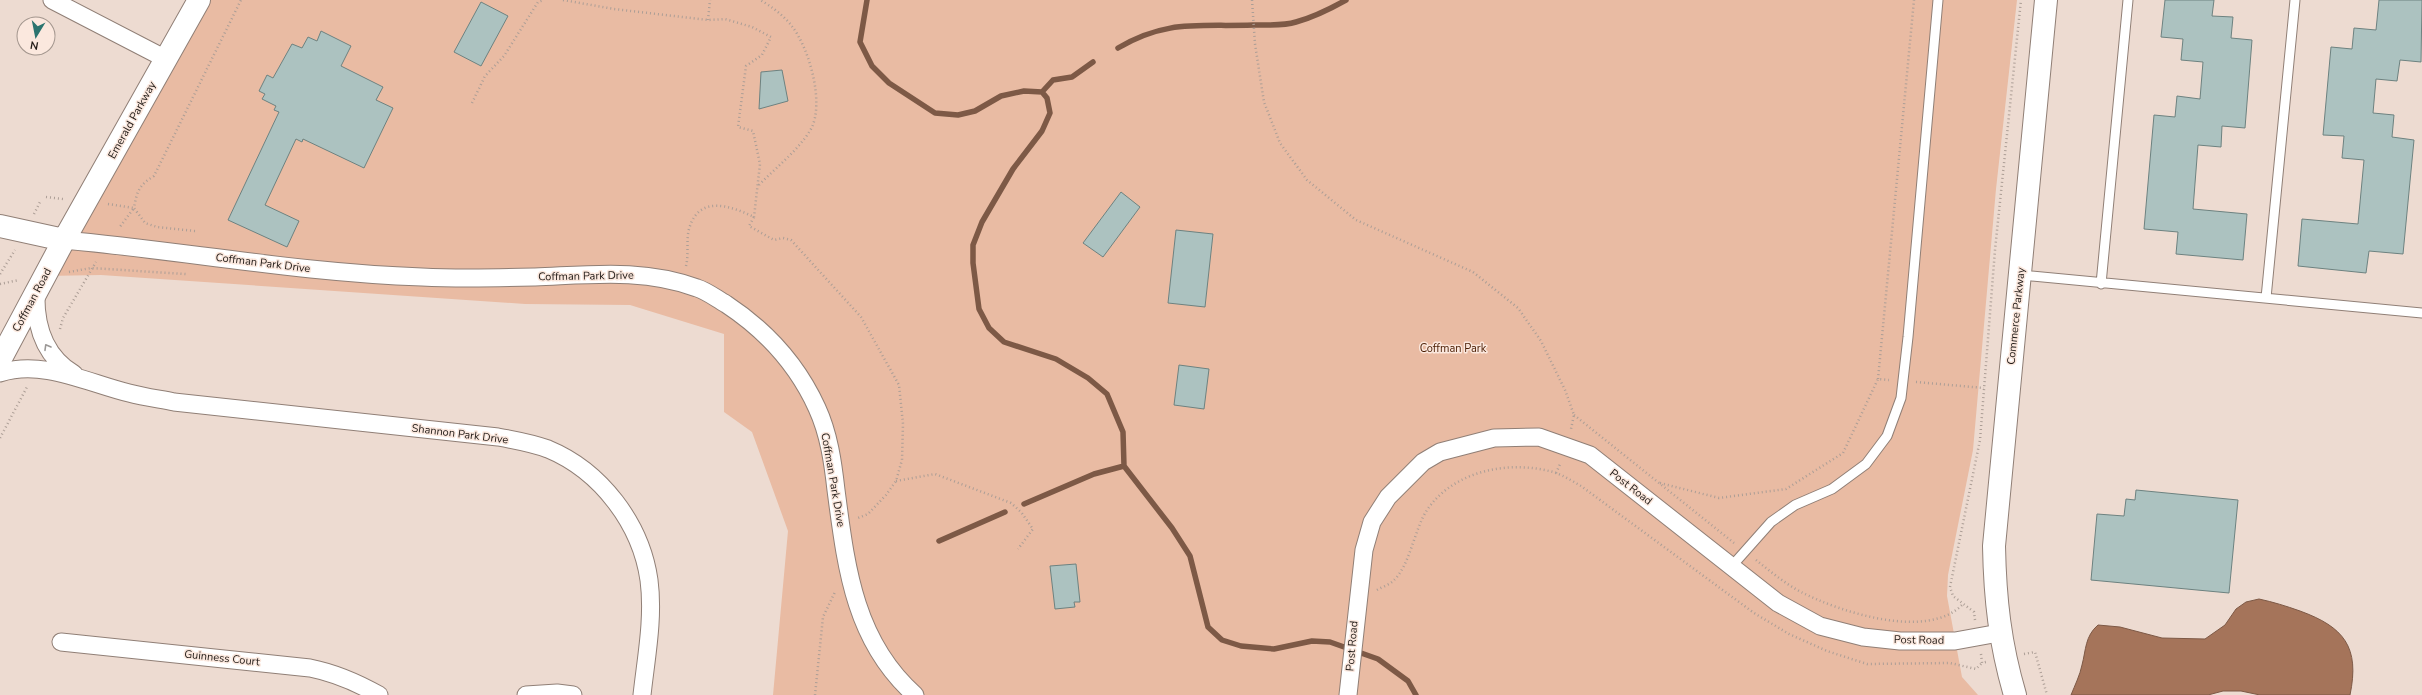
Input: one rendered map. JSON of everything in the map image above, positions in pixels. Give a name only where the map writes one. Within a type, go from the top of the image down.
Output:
[{"type":"street","points":[[52,0],[166,59]]},
{"type":"street","name":"Emerald Parkway","points":[[64,240],[199,0]]},
{"type":"street","name":"Commerce Parkway","points":[[1999,633],[1995,594],[1994,546],[2021,276],[2046,0]]},
{"type":"street","points":[[0,226],[64,240]]},
{"type":"street","points":[[0,238],[64,240]]},
{"type":"street","name":"Coffman Park Drive","points":[[64,240],[359,274],[474,278],[632,274],[697,288],[717,299],[762,331],[790,361],[803,381],[818,411],[828,437],[850,583],[860,615],[870,636],[884,658],[915,695]]},
{"type":"street","name":"Coffman Road","points":[[0,360],[64,240]]},
{"type":"street","name":"Shannon Park Drive","points":[[36,293],[36,316],[47,349],[58,363],[86,381]]},
{"type":"street","name":"Shannon Park Drive","points":[[0,373],[39,370],[130,393],[174,402],[498,437],[549,450],[585,471],[608,491],[631,524],[644,554],[649,581],[650,617],[642,695]]},
{"type":"street","name":"Post Road","points":[[1348,695],[1354,624],[1364,550],[1372,522],[1388,497],[1423,462],[1440,452],[1494,438],[1539,438],[1590,455],[1778,603],[1820,626],[1863,637],[1900,641],[1938,641],[1999,633]]},
{"type":"street","points":[[1999,633],[2015,695]]},
{"type":"street","name":"Guinness Court","points":[[61,642],[310,668],[333,672],[358,683],[379,695]]},
{"type":"street","points":[[526,695],[557,693],[573,695]]},
{"type":"lane","points":[[1731,566],[1771,522],[1795,504],[1832,489],[1866,464],[1887,436],[1901,398],[1914,278],[1938,0]]},
{"type":"lane","points":[[2101,284],[2128,0]]},
{"type":"lane","points":[[2266,298],[2294,0]]},
{"type":"lane","points":[[2021,276],[2422,313]]},
{"type":"path","points":[[195,231],[157,227],[145,223],[134,208],[137,194],[143,183],[154,176],[241,0]]},
{"type":"path","points":[[472,103],[485,76],[504,56],[538,2],[544,0]]},
{"type":"path","points":[[563,0],[614,9],[708,20],[732,21],[752,27],[771,37],[762,55],[746,66],[738,127],[753,132],[760,164],[754,217],[749,226],[774,240],[783,238],[791,240],[861,317],[899,385],[903,424],[902,453],[896,481],[882,500],[868,514],[840,520]]},
{"type":"path","points":[[708,20],[710,0]]},
{"type":"path","points":[[758,186],[800,144],[811,128],[818,110],[817,95],[801,41],[791,25],[779,13],[760,0]]},
{"type":"path","points":[[1252,0],[1255,44],[1264,102],[1280,143],[1307,180],[1356,220],[1473,272],[1518,308],[1541,341],[1565,390],[1574,415]]},
{"type":"path","points":[[1658,482],[1718,498],[1786,489],[1843,453],[1878,379],[1914,0]]},
{"type":"path","points":[[1974,612],[1953,596],[1950,587],[1980,440],[1995,250],[2020,0]]},
{"type":"path","points":[[681,284],[687,263],[689,228],[694,218],[702,210],[721,205],[732,207],[754,217]]},
{"type":"path","points":[[92,268],[190,274]]},
{"type":"path","points":[[1878,379],[1984,388]]},
{"type":"path","points":[[1373,592],[1392,582],[1401,571],[1426,511],[1436,499],[1470,476],[1507,467],[1528,468],[1556,473],[1581,486],[1754,613],[1789,634],[1827,651],[1867,664],[1950,663],[1976,669],[1982,663]]},
{"type":"path","points":[[896,481],[935,474],[1011,503],[1021,512],[1033,529],[1018,549]]},
{"type":"path","points":[[815,695],[823,617],[837,588],[839,594]]},
{"type":"path","points":[[2024,654],[2035,652],[2047,695]]},
{"type":"green space","name":"Coffman Park","points":[[199,0],[2017,0],[1996,189],[1973,450],[1948,575],[1947,596],[1962,677],[1978,695],[773,695],[788,531],[752,432],[724,412],[724,334],[630,305],[525,304],[101,275],[45,276]]},
{"type":"shaded area","points":[[2259,599],[2290,607],[2315,617],[2328,624],[2338,632],[2345,641],[2353,664],[2353,678],[2350,695],[2260,695],[2241,691],[2223,691],[2208,695],[2071,695],[2080,672],[2088,639],[2098,625],[2120,627],[2162,638],[2205,639],[2225,625],[2236,609],[2246,602]]},
{"type":"building","points":[[2165,0],[2214,0],[2212,16],[2233,17],[2231,38],[2252,40],[2245,128],[2222,126],[2221,147],[2198,145],[2193,209],[2247,214],[2243,260],[2176,254],[2178,232],[2144,229],[2154,115],[2175,117],[2177,96],[2200,99],[2203,62],[2181,60],[2183,39],[2161,37]]},
{"type":"building","points":[[2379,0],[2422,0],[2421,62],[2400,60],[2397,81],[2376,79],[2373,113],[2394,115],[2392,137],[2414,140],[2403,254],[2369,251],[2366,273],[2298,266],[2302,219],[2358,224],[2364,160],[2342,158],[2344,136],[2323,135],[2331,47],[2352,49],[2354,28],[2376,30]]},
{"type":"building","points":[[481,2],[508,16],[481,66],[454,52]]},
{"type":"building","points":[[321,31],[351,46],[341,66],[383,87],[376,100],[393,108],[364,168],[303,139],[302,142],[296,139],[265,205],[299,221],[287,247],[228,220],[279,112],[274,110],[276,106],[262,99],[265,94],[259,91],[267,75],[273,78],[292,44],[302,48],[308,37],[317,41]]},
{"type":"building","points":[[782,70],[788,101],[759,109],[761,72]]},
{"type":"building","points":[[1121,192],[1140,207],[1103,257],[1083,243]]},
{"type":"building","points":[[1176,230],[1213,234],[1205,307],[1168,303]]},
{"type":"building","points":[[1179,365],[1209,369],[1204,409],[1174,405]]},
{"type":"building","points":[[2136,490],[2238,500],[2229,593],[2091,580],[2097,514],[2124,516],[2126,499],[2135,500]]},
{"type":"building","points":[[1076,564],[1080,602],[1074,602],[1075,607],[1055,609],[1050,566]]},
{"type":"waterway","points":[[867,0],[860,42],[872,66],[889,83],[935,113],[958,115],[975,111],[1001,96],[1024,91],[1042,92],[1047,98],[1050,113],[1042,131],[1013,169],[982,222],[973,245],[973,263],[979,309],[989,328],[1004,342],[1056,359],[1088,378],[1107,394],[1123,432],[1124,466],[1172,528],[1190,556],[1208,627],[1222,640],[1241,646],[1274,649],[1312,641],[1330,642],[1378,659],[1408,681],[1416,695]]},
{"type":"waterway","points":[[1118,48],[1152,32],[1184,26],[1275,25],[1291,23],[1328,10],[1346,0]]},
{"type":"waterway","points":[[1042,92],[1053,80],[1072,77],[1093,62]]},
{"type":"waterway","points":[[1024,504],[1094,474],[1124,466]]},
{"type":"waterway","points":[[939,541],[1005,512]]}]
